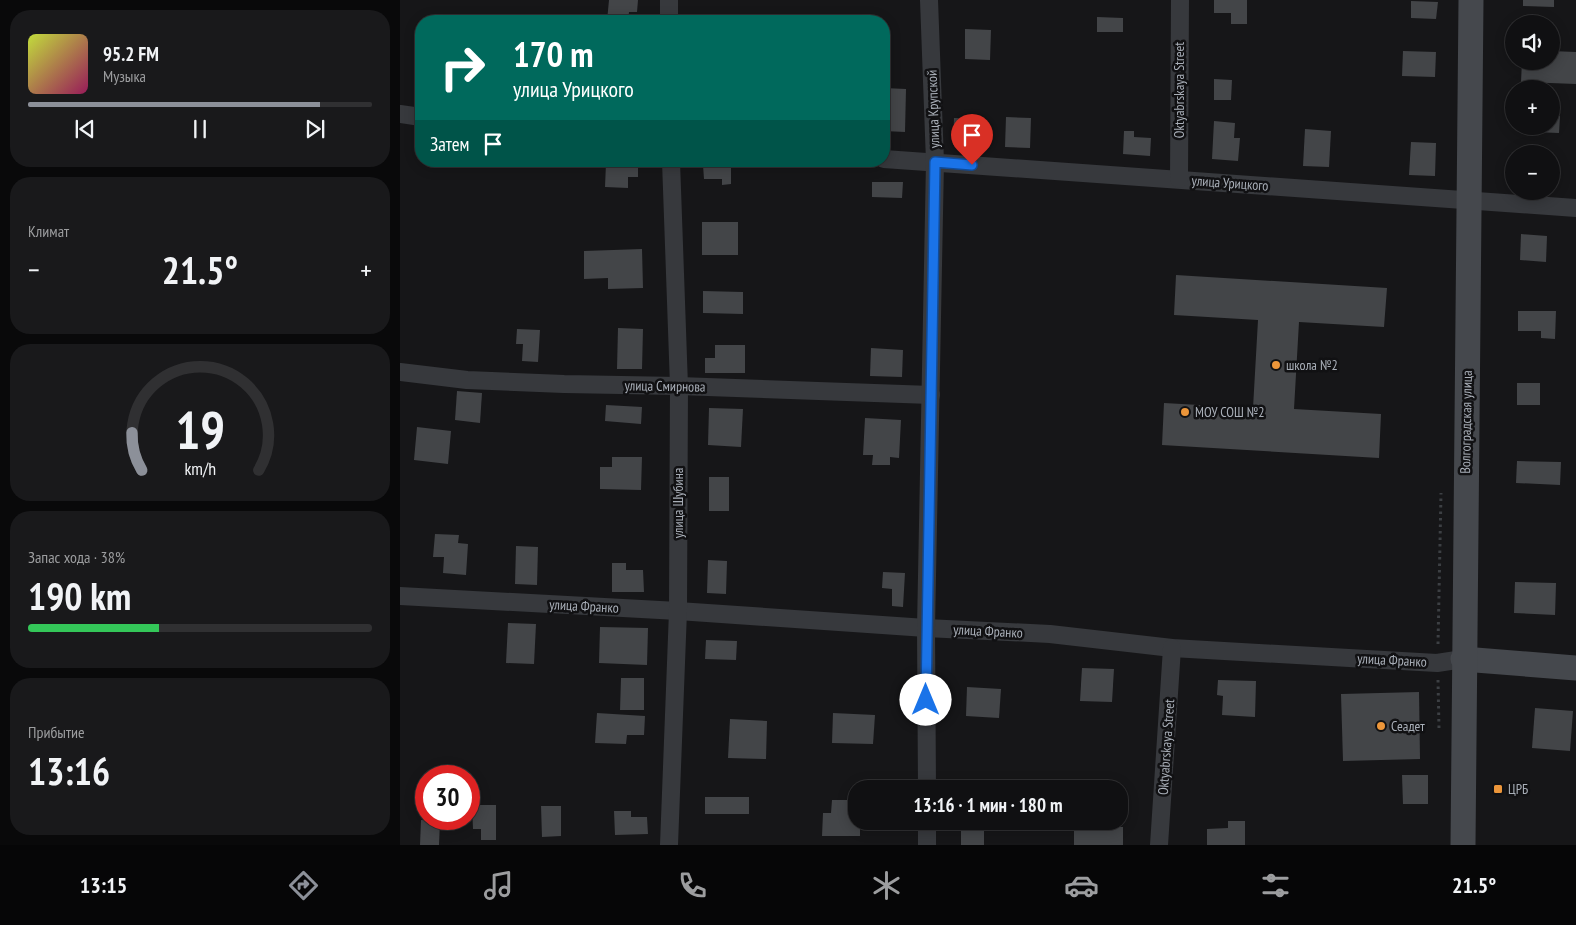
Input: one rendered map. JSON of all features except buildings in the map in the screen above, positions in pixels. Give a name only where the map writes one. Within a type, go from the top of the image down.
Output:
[{"type":"street","points":[[669,0],[669,15]]},
{"type":"street","name":"улица Крупской","points":[[927,780],[926,628],[935,162],[929,0]]},
{"type":"street","name":"Oktyabrskaya Street","points":[[1179,180],[1180,0]]},
{"type":"street","name":"Волгоградская улица","points":[[1463,845],[1463,659],[1471,0]]},
{"type":"street","points":[[400,114],[415,116]]},
{"type":"street","name":"улица Урицкого","points":[[890,159],[1576,208]]},
{"type":"street","name":"улица Шубина","points":[[669,845],[678,611],[679,386],[671,167]]},
{"type":"street","name":"улица Смирнова","points":[[400,372],[476,380],[564,384],[931,395]]},
{"type":"street","name":"улица Франко","points":[[400,596],[1050,634],[1172,648],[1437,663],[1463,659],[1576,668]]},
{"type":"street","name":"Oktyabrskaya Street","points":[[1159,845],[1172,648]]},
{"type":"street","points":[[927,830],[927,845]]},
{"type":"place","name":"школа №2","points":[[1276,365]]},
{"type":"place","name":"МОУ СОШ №2","points":[[1185,412]]},
{"type":"place","name":"Сеадет","points":[[1381,726]]},
{"type":"place","name":"ЦРБ","points":[[1498,789]]},
{"type":"route","points":[[926,700],[935,162],[972,165]]}]
